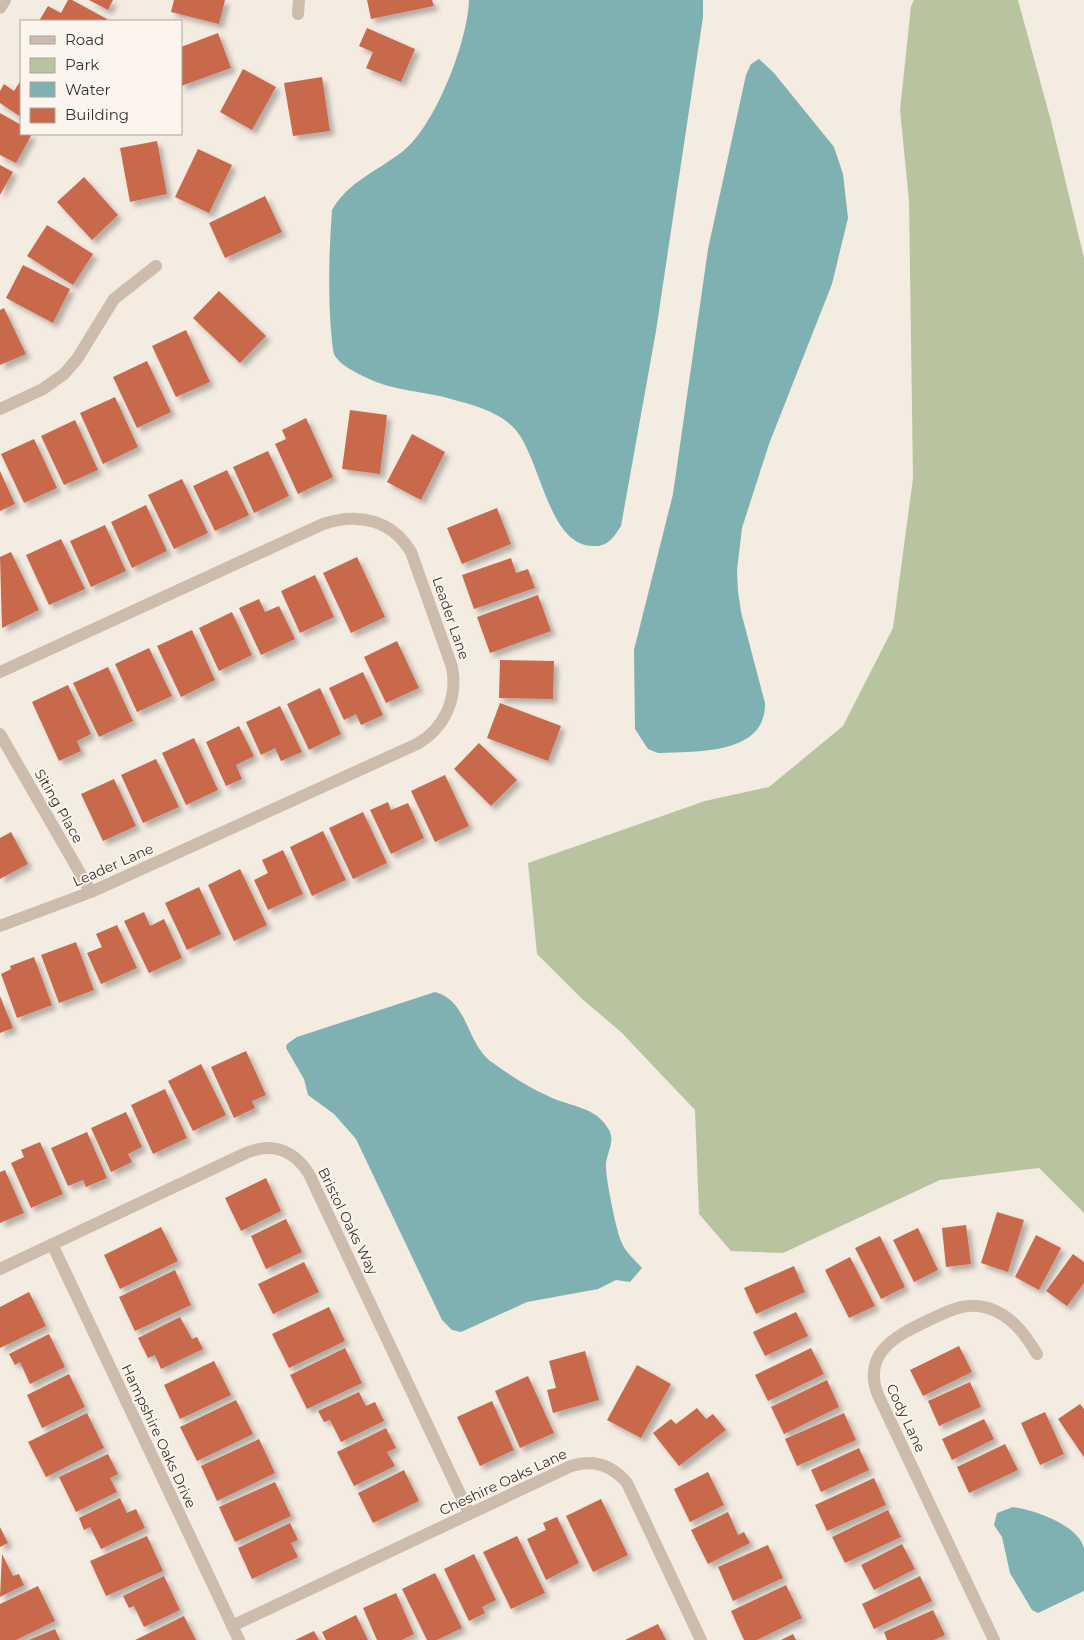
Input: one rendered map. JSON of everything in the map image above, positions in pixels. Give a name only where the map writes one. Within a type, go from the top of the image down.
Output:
[{"type":"street","points":[[0,8],[5,0]]},
{"type":"street","points":[[298,14],[299,0]]},
{"type":"street","points":[[0,409],[43,389],[64,374],[77,359],[114,299],[156,266]]},
{"type":"street","name":"Leader Lane","points":[[0,672],[332,521],[357,518],[378,522],[401,538],[415,560],[454,674],[452,699],[440,725],[423,740],[411,747],[91,892],[0,926]]},
{"type":"street","name":"Siting Place","points":[[0,734],[91,892]]},
{"type":"street","name":"Bristol Oaks Way","points":[[0,1269],[246,1153],[267,1148],[289,1153],[301,1162],[309,1174],[469,1513]]},
{"type":"street","name":"Hampshire Oaks Drive","points":[[52,1244],[239,1640]]},
{"type":"street","name":"Cody Lane","points":[[994,1640],[878,1395],[874,1384],[874,1371],[881,1351],[891,1340],[954,1308],[966,1305],[986,1307],[1007,1317],[1024,1334],[1036,1354]]},
{"type":"street","name":"Cheshire Oaks Lane","points":[[232,1626],[469,1513],[580,1463],[598,1463],[614,1470],[631,1491],[701,1640]]},
{"type":"green space","points":[[914,0],[1018,0],[1051,121],[1084,258],[1084,1213],[1039,1168],[940,1180],[783,1253],[731,1251],[699,1214],[695,1110],[621,1032],[581,998],[537,954],[528,863],[705,801],[769,787],[843,726],[893,628],[913,478],[909,201],[900,110],[911,6]]},
{"type":"water","points":[[469,0],[703,0],[703,17],[656,331],[621,526],[613,537],[603,545],[593,546],[578,542],[565,531],[546,497],[523,440],[507,421],[484,409],[441,396],[387,386],[349,368],[340,362],[334,354],[329,286],[332,210],[355,184],[402,152],[414,140],[426,123],[437,104],[456,60],[463,38]]},
{"type":"water","points":[[759,59],[774,73],[834,147],[843,174],[848,218],[832,284],[769,444],[742,528],[737,570],[738,591],[741,612],[765,703],[762,720],[754,733],[741,742],[708,750],[658,753],[648,749],[635,729],[634,650],[673,494],[708,249],[746,75],[751,64]]},
{"type":"water","points":[[435,992],[455,1004],[477,1046],[493,1063],[541,1093],[582,1108],[604,1122],[611,1135],[606,1173],[617,1226],[625,1249],[642,1268],[630,1282],[616,1280],[598,1289],[527,1302],[461,1332],[452,1330],[442,1320],[356,1139],[334,1114],[308,1095],[304,1079],[286,1048],[287,1044],[297,1037]]},
{"type":"water","points":[[1013,1507],[1032,1511],[1054,1520],[1064,1525],[1080,1539],[1084,1548],[1084,1591],[1038,1613],[1032,1610],[1010,1573],[1002,1537],[994,1525],[997,1513]]},
{"type":"building","points":[[68,0],[72,0],[107,19],[40,20],[48,6],[61,13]]},
{"type":"building","points":[[89,0],[113,0],[108,10]]},
{"type":"building","points":[[174,0],[225,0],[219,24],[171,12]]},
{"type":"building","points":[[367,0],[432,0],[434,6],[371,19]]},
{"type":"building","points":[[367,28],[415,49],[401,82],[366,68],[373,52],[359,46]]},
{"type":"building","points":[[218,33],[231,68],[182,86],[182,47]]},
{"type":"building","points":[[243,69],[276,87],[252,130],[220,112]]},
{"type":"building","points":[[322,77],[330,131],[293,136],[284,83]]},
{"type":"building","points":[[20,82],[20,116],[0,103],[0,91],[4,84],[14,91]]},
{"type":"building","points":[[0,113],[20,124],[20,135],[31,135],[16,163],[0,155]]},
{"type":"building","points":[[157,141],[167,194],[130,202],[120,148]]},
{"type":"building","points":[[198,149],[232,165],[209,213],[175,197]]},
{"type":"building","points":[[0,165],[13,172],[0,195]]},
{"type":"building","points":[[84,177],[118,215],[92,240],[57,202]]},
{"type":"building","points":[[265,196],[282,232],[225,258],[209,223]]},
{"type":"building","points":[[47,225],[93,254],[73,285],[27,256]]},
{"type":"building","points":[[23,265],[70,289],[53,323],[6,298]]},
{"type":"building","points":[[219,291],[266,336],[240,363],[193,318]]},
{"type":"building","points":[[4,308],[26,354],[0,365],[0,310]]},
{"type":"building","points":[[186,330],[210,382],[176,397],[152,346]]},
{"type":"building","points":[[147,361],[171,412],[137,428],[113,377]]},
{"type":"building","points":[[115,397],[138,447],[103,464],[80,413]]},
{"type":"building","points":[[350,410],[387,415],[380,474],[342,469]]},
{"type":"building","points":[[306,418],[333,477],[298,494],[275,444],[286,439],[282,430]]},
{"type":"building","points":[[75,420],[98,470],[64,485],[41,436]]},
{"type":"building","points":[[412,434],[445,452],[421,500],[387,482]]},
{"type":"building","points":[[34,439],[57,488],[24,503],[1,454]]},
{"type":"building","points":[[268,451],[289,496],[254,513],[233,467]]},
{"type":"building","points":[[227,470],[249,515],[215,531],[193,486]]},
{"type":"building","points":[[0,471],[15,504],[0,511]]},
{"type":"building","points":[[182,479],[208,533],[174,549],[148,495]]},
{"type":"building","points":[[146,505],[167,551],[132,568],[111,522]]},
{"type":"building","points":[[497,508],[511,544],[462,564],[447,528]]},
{"type":"building","points":[[105,525],[126,571],[91,587],[70,541]]},
{"type":"building","points":[[61,539],[85,589],[49,605],[26,555]]},
{"type":"building","points":[[11,552],[39,610],[2,628],[0,557]]},
{"type":"building","points":[[357,557],[385,617],[351,633],[323,573]]},
{"type":"building","points":[[511,558],[516,573],[528,569],[535,588],[474,609],[462,575]]},
{"type":"building","points":[[315,575],[334,617],[300,633],[281,591]]},
{"type":"building","points":[[538,595],[551,631],[490,653],[477,617]]},
{"type":"building","points":[[259,599],[265,612],[279,606],[295,639],[261,655],[239,608]]},
{"type":"building","points":[[232,612],[252,655],[219,671],[199,628]]},
{"type":"building","points":[[192,630],[215,680],[181,697],[157,646]]},
{"type":"building","points":[[397,641],[419,688],[386,703],[364,657]]},
{"type":"building","points":[[149,648],[172,696],[137,712],[115,664]]},
{"type":"building","points":[[500,660],[554,661],[553,699],[499,698]]},
{"type":"building","points":[[108,667],[133,721],[99,737],[73,683]]},
{"type":"building","points":[[363,672],[383,715],[361,725],[356,714],[344,720],[329,688]]},
{"type":"building","points":[[68,685],[91,734],[77,741],[81,751],[59,761],[32,702]]},
{"type":"building","points":[[320,688],[341,734],[309,750],[287,704]]},
{"type":"building","points":[[500,703],[561,726],[548,761],[487,738]]},
{"type":"building","points":[[280,706],[302,752],[281,761],[275,748],[261,755],[246,722]]},
{"type":"building","points":[[239,726],[254,756],[236,765],[242,779],[226,786],[206,742]]},
{"type":"building","points":[[194,738],[218,790],[186,805],[162,753]]},
{"type":"building","points":[[479,743],[517,780],[491,806],[454,769]]},
{"type":"building","points":[[156,759],[179,807],[143,823],[121,775]]},
{"type":"building","points":[[445,775],[469,826],[435,842],[411,791]]},
{"type":"building","points":[[114,779],[136,826],[103,841],[81,794]]},
{"type":"building","points":[[388,802],[391,810],[408,803],[424,838],[391,854],[370,810]]},
{"type":"building","points":[[363,812],[387,863],[353,879],[329,828]]},
{"type":"building","points":[[323,831],[346,880],[312,896],[290,847]]},
{"type":"building","points":[[11,832],[28,864],[0,879],[0,838]]},
{"type":"building","points":[[283,850],[303,894],[268,910],[254,880],[268,873],[262,860]]},
{"type":"building","points":[[240,869],[267,925],[234,941],[208,885]]},
{"type":"building","points":[[199,887],[221,934],[187,950],[165,903]]},
{"type":"building","points":[[144,912],[150,926],[164,919],[182,958],[149,973],[124,921]]},
{"type":"building","points":[[117,925],[137,968],[101,984],[87,953],[102,947],[96,934]]},
{"type":"building","points":[[76,942],[94,990],[59,1003],[41,955]]},
{"type":"building","points":[[34,957],[52,1005],[17,1018],[1,974],[11,969],[10,966]]},
{"type":"building","points":[[0,996],[13,1028],[0,1033]]},
{"type":"building","points":[[246,1051],[266,1095],[252,1101],[255,1108],[234,1118],[211,1067]]},
{"type":"building","points":[[201,1064],[226,1115],[193,1131],[168,1081]]},
{"type":"building","points":[[165,1089],[187,1138],[153,1154],[131,1105]]},
{"type":"building","points":[[126,1112],[142,1147],[128,1154],[132,1162],[111,1172],[91,1128]]},
{"type":"building","points":[[87,1132],[107,1178],[86,1187],[83,1180],[68,1186],[51,1148]]},
{"type":"building","points":[[40,1142],[63,1194],[31,1208],[11,1163],[24,1157],[21,1150]]},
{"type":"building","points":[[5,1170],[24,1213],[0,1223],[0,1172]]},
{"type":"building","points":[[266,1178],[281,1211],[241,1231],[225,1198]]},
{"type":"building","points":[[997,1212],[1024,1220],[1008,1272],[981,1263]]},
{"type":"building","points":[[286,1219],[302,1252],[266,1269],[251,1236]]},
{"type":"building","points":[[966,1225],[971,1264],[946,1267],[942,1228]]},
{"type":"building","points":[[161,1227],[178,1261],[120,1289],[104,1255]]},
{"type":"building","points":[[918,1228],[938,1270],[914,1282],[893,1240]]},
{"type":"building","points":[[1036,1235],[1061,1248],[1039,1290],[1015,1277]]},
{"type":"building","points":[[880,1236],[905,1287],[881,1299],[855,1248]]},
{"type":"building","points":[[1073,1254],[1084,1262],[1084,1283],[1067,1306],[1046,1291]]},
{"type":"building","points":[[850,1257],[875,1306],[849,1318],[825,1270]]},
{"type":"building","points":[[304,1262],[319,1292],[273,1314],[258,1284]]},
{"type":"building","points":[[794,1266],[805,1292],[756,1314],[744,1288]]},
{"type":"building","points":[[175,1270],[191,1305],[135,1331],[119,1297]]},
{"type":"building","points":[[29,1292],[46,1326],[0,1348],[0,1307]]},
{"type":"building","points":[[329,1307],[345,1341],[289,1368],[272,1334]]},
{"type":"building","points":[[796,1312],[808,1336],[765,1356],[753,1332]]},
{"type":"building","points":[[180,1317],[192,1339],[197,1337],[203,1349],[161,1369],[155,1355],[148,1358],[138,1338]]},
{"type":"building","points":[[49,1334],[65,1367],[30,1384],[20,1362],[15,1365],[9,1354]]},
{"type":"building","points":[[959,1346],[972,1372],[923,1396],[910,1370]]},
{"type":"building","points":[[345,1348],[362,1383],[307,1409],[290,1375]]},
{"type":"building","points":[[811,1348],[824,1374],[768,1401],[755,1375]]},
{"type":"building","points":[[585,1351],[599,1400],[553,1413],[547,1390],[556,1388],[549,1361]]},
{"type":"building","points":[[214,1361],[231,1395],[180,1419],[164,1385]]},
{"type":"building","points":[[637,1365],[671,1384],[641,1438],[607,1420]]},
{"type":"building","points":[[69,1374],[85,1407],[42,1428],[27,1395]]},
{"type":"building","points":[[528,1376],[554,1433],[520,1448],[495,1391]]},
{"type":"building","points":[[827,1380],[839,1407],[784,1434],[771,1407]]},
{"type":"building","points":[[970,1382],[981,1407],[939,1426],[928,1401]]},
{"type":"building","points":[[359,1392],[366,1406],[375,1402],[384,1421],[341,1442],[330,1420],[324,1422],[318,1411]]},
{"type":"building","points":[[236,1400],[253,1434],[197,1461],[180,1427]]},
{"type":"building","points":[[492,1401],[514,1450],[480,1466],[457,1417]]},
{"type":"building","points":[[1080,1404],[1084,1409],[1084,1457],[1058,1419]]},
{"type":"building","points":[[697,1408],[706,1419],[713,1414],[726,1430],[679,1466],[653,1433],[671,1419],[676,1424]]},
{"type":"building","points":[[1045,1412],[1064,1454],[1040,1465],[1021,1423]]},
{"type":"building","points":[[87,1413],[104,1448],[46,1477],[28,1442]]},
{"type":"building","points":[[844,1413],[856,1440],[797,1466],[785,1439]]},
{"type":"building","points":[[984,1419],[994,1439],[952,1460],[942,1439]]},
{"type":"building","points":[[386,1428],[396,1448],[387,1452],[395,1466],[354,1486],[337,1452]]},
{"type":"building","points":[[259,1439],[275,1473],[217,1501],[201,1466]]},
{"type":"building","points":[[1005,1444],[1018,1470],[969,1493],[957,1467]]},
{"type":"building","points":[[859,1448],[869,1470],[821,1492],[811,1470]]},
{"type":"building","points":[[108,1454],[118,1474],[110,1478],[117,1492],[76,1512],[59,1477]]},
{"type":"building","points":[[404,1470],[419,1501],[373,1523],[358,1493]]},
{"type":"building","points":[[708,1472],[724,1505],[690,1522],[674,1489]]},
{"type":"building","points":[[874,1478],[886,1505],[827,1531],[815,1505]]},
{"type":"building","points":[[275,1482],[291,1516],[235,1542],[219,1507]]},
{"type":"building","points":[[120,1498],[127,1513],[136,1509],[145,1528],[101,1549],[90,1527],[84,1530],[79,1518]]},
{"type":"building","points":[[601,1499],[628,1555],[593,1572],[566,1516]]},
{"type":"building","points":[[888,1510],[901,1537],[845,1563],[832,1537]]},
{"type":"building","points":[[728,1512],[738,1535],[744,1532],[750,1543],[708,1564],[691,1530]]},
{"type":"building","points":[[557,1517],[579,1563],[546,1580],[527,1539],[546,1530],[543,1523]]},
{"type":"building","points":[[290,1523],[298,1540],[291,1543],[298,1557],[252,1579],[238,1548]]},
{"type":"building","points":[[0,1527],[8,1543],[0,1547]]},
{"type":"building","points":[[147,1536],[163,1571],[106,1596],[90,1561]]},
{"type":"building","points":[[517,1536],[545,1593],[511,1609],[483,1552]]},
{"type":"building","points":[[902,1544],[915,1569],[874,1590],[861,1565]]},
{"type":"building","points":[[768,1545],[783,1578],[733,1601],[718,1567]]},
{"type":"building","points":[[2,1554],[13,1576],[19,1574],[24,1585],[0,1597]]},
{"type":"building","points":[[474,1554],[496,1600],[482,1607],[485,1613],[469,1621],[444,1569]]},
{"type":"building","points":[[435,1573],[462,1628],[437,1640],[427,1640],[402,1589]]},
{"type":"building","points":[[164,1576],[180,1610],[144,1627],[134,1606],[129,1608],[123,1596]]},
{"type":"building","points":[[920,1576],[932,1601],[874,1629],[862,1604]]},
{"type":"building","points":[[786,1585],[802,1618],[757,1640],[744,1640],[731,1611]]},
{"type":"building","points":[[38,1586],[55,1621],[16,1640],[0,1640],[0,1604]]},
{"type":"building","points":[[396,1593],[414,1634],[402,1640],[377,1640],[363,1608]]},
{"type":"building","points":[[933,1610],[945,1635],[934,1640],[887,1640],[884,1632]]},
{"type":"building","points":[[356,1615],[368,1640],[326,1640],[322,1632]]},
{"type":"building","points":[[184,1616],[196,1640],[135,1640]]},
{"type":"building","points":[[658,1624],[666,1640],[625,1640]]},
{"type":"building","points":[[55,1629],[60,1640],[29,1640]]},
{"type":"building","points":[[314,1631],[319,1640],[295,1640]]},
{"type":"building","points":[[793,1634],[796,1640],[781,1640]]}]
